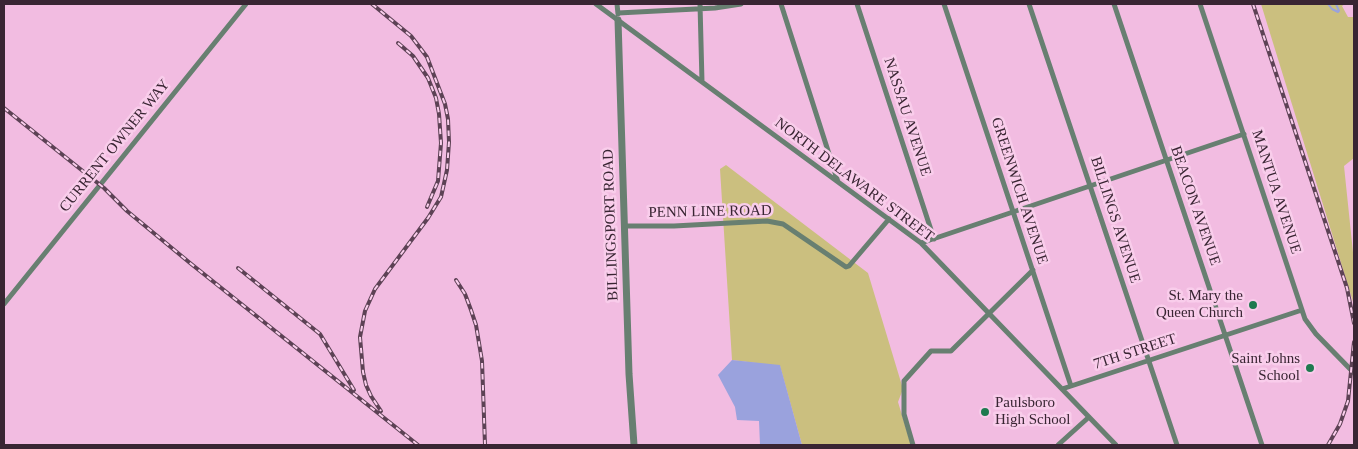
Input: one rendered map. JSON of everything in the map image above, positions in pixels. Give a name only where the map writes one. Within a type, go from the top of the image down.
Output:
[{"type":"street","name":"CURRENT OWNER WAY","points":[[4,304],[246,4]]},
{"type":"street","name":"NORTH DELAWARE STREET","points":[[596,4],[618,16],[702,82],[921,243],[1116,445]]},
{"type":"street","name":"BILLINGSPORT ROAD","points":[[617,4],[629,374],[634,445]]},
{"type":"street","points":[[618,16],[700,6],[724,8],[741,4]]},
{"type":"street","points":[[780,4],[838,182]]},
{"type":"street","name":"NASSAU AVENUE","points":[[857,4],[934,239]]},
{"type":"street","name":"GREENWICH AVENUE","points":[[944,4],[1071,386]]},
{"type":"street","name":"BILLINGS AVENUE","points":[[1029,4],[1177,445]]},
{"type":"street","name":"BEACON AVENUE","points":[[1114,4],[1262,445]]},
{"type":"street","name":"MANTUA AVENUE","points":[[1200,4],[1302,310],[1311,328],[1354,373]]},
{"type":"street","points":[[700,6],[702,82]]},
{"type":"street","points":[[921,243],[1244,134]]},
{"type":"street","name":"PENN LINE ROAD","points":[[625,226],[674,226],[767,221],[783,224],[843,266],[849,266],[889,219]]},
{"type":"street","points":[[913,445],[904,414],[904,381],[930,351],[951,351],[1033,270]]},
{"type":"street","name":"7TH STREET","points":[[1062,389],[1302,310]]},
{"type":"street","points":[[1058,445],[1089,417]]},
{"type":"shaded area","points":[[1261,4],[1345,4],[1342,6],[1348,17],[1354,17],[1354,158],[1344,166],[1354,262],[1354,305]]},
{"type":"shaded area","points":[[726,165],[868,273],[903,389],[898,402],[911,445],[802,445],[780,366],[732,360],[720,169]]},
{"type":"water","points":[[732,360],[780,365],[802,445],[760,445],[759,421],[737,420],[735,407],[718,375]]},
{"type":"waterway","points":[[1328,4],[1338,12]]},
{"type":"waterway","points":[[1336,4],[1339,11]]},
{"type":"railway","points":[[372,4],[411,36],[427,57],[445,104],[449,142],[447,170],[441,197],[428,218],[375,289],[365,311],[360,337],[363,372],[371,396],[381,411]]},
{"type":"railway","points":[[1253,4],[1347,288],[1354,323]]},
{"type":"railway","points":[[398,43],[413,56],[428,78],[436,98],[439,114],[441,143],[438,181],[427,207]]},
{"type":"railway","points":[[4,108],[104,188],[127,211],[190,263],[418,445]]},
{"type":"railway","points":[[238,268],[320,334],[354,390]]},
{"type":"railway","points":[[456,280],[465,294],[476,325],[482,361],[485,445]]},
{"type":"railway","points":[[1328,445],[1340,424],[1348,401],[1354,342]]},
{"type":"place","name":"St. Mary the Queen Church","points":[[1253,305]]},
{"type":"place","name":"Saint Johns School","points":[[1310,368]]},
{"type":"place","name":"Paulsboro High School","points":[[985,412]]}]
